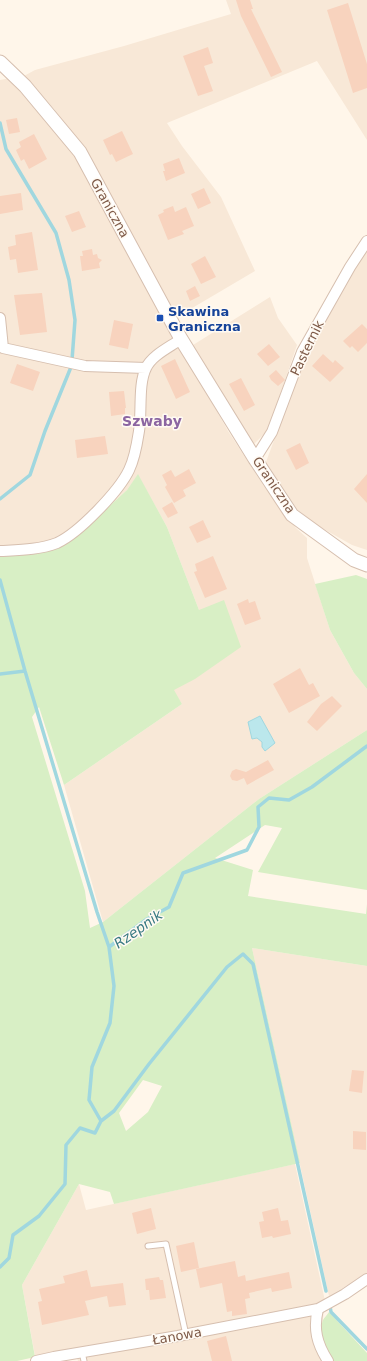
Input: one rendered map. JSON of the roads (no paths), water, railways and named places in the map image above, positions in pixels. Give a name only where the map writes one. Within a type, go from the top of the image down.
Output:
[{"type":"street","name":"Graniczna","points":[[0,62],[25,86],[80,152],[181,339],[255,459],[292,515],[354,560],[367,566]]},
{"type":"street","name":"Pasternik","points":[[255,459],[272,432],[302,352],[350,266],[367,240]]},
{"type":"street","points":[[0,318],[4,348],[85,366],[146,368]]},
{"type":"street","points":[[0,552],[39,548],[58,542],[81,526],[115,492],[129,469],[134,455],[141,416],[142,386],[146,368],[156,357],[181,339]]},
{"type":"street","name":"Łanowa","points":[[36,1361],[83,1357],[318,1309],[345,1294],[367,1279]]},
{"type":"street","points":[[318,1309],[315,1319],[315,1331],[328,1361]]},
{"type":"lane","points":[[148,1246],[166,1244],[186,1335]]},
{"type":"water","points":[[260,716],[275,743],[265,751],[262,747],[262,742],[257,738],[252,739],[248,722]]},
{"type":"waterway","points":[[0,123],[6,149],[56,233],[69,280],[75,320],[72,360]]},
{"type":"waterway","points":[[0,499],[30,475],[45,431],[71,367]]},
{"type":"waterway","points":[[0,580],[25,671],[97,912],[109,947]]},
{"type":"waterway","points":[[0,674],[25,671]]},
{"type":"waterway","name":"Rzepnik","points":[[0,1267],[9,1258],[13,1235],[39,1216],[65,1184],[66,1145],[80,1128],[95,1133],[101,1121],[89,1100],[92,1067],[110,1023],[114,986],[109,947],[147,919],[169,907],[183,873],[247,850],[259,827],[258,807],[269,798],[289,800],[312,787],[367,746]]},
{"type":"waterway","points":[[101,1121],[114,1111],[149,1064],[227,967],[243,954],[253,964],[326,1291]]},
{"type":"waterway","points":[[330,1306],[331,1312],[367,1349]]},
{"type":"place","name":"Skawina Graniczna","points":[[160,318]]},
{"type":"district","name":"Szwaby","points":[[152,421]]}]
